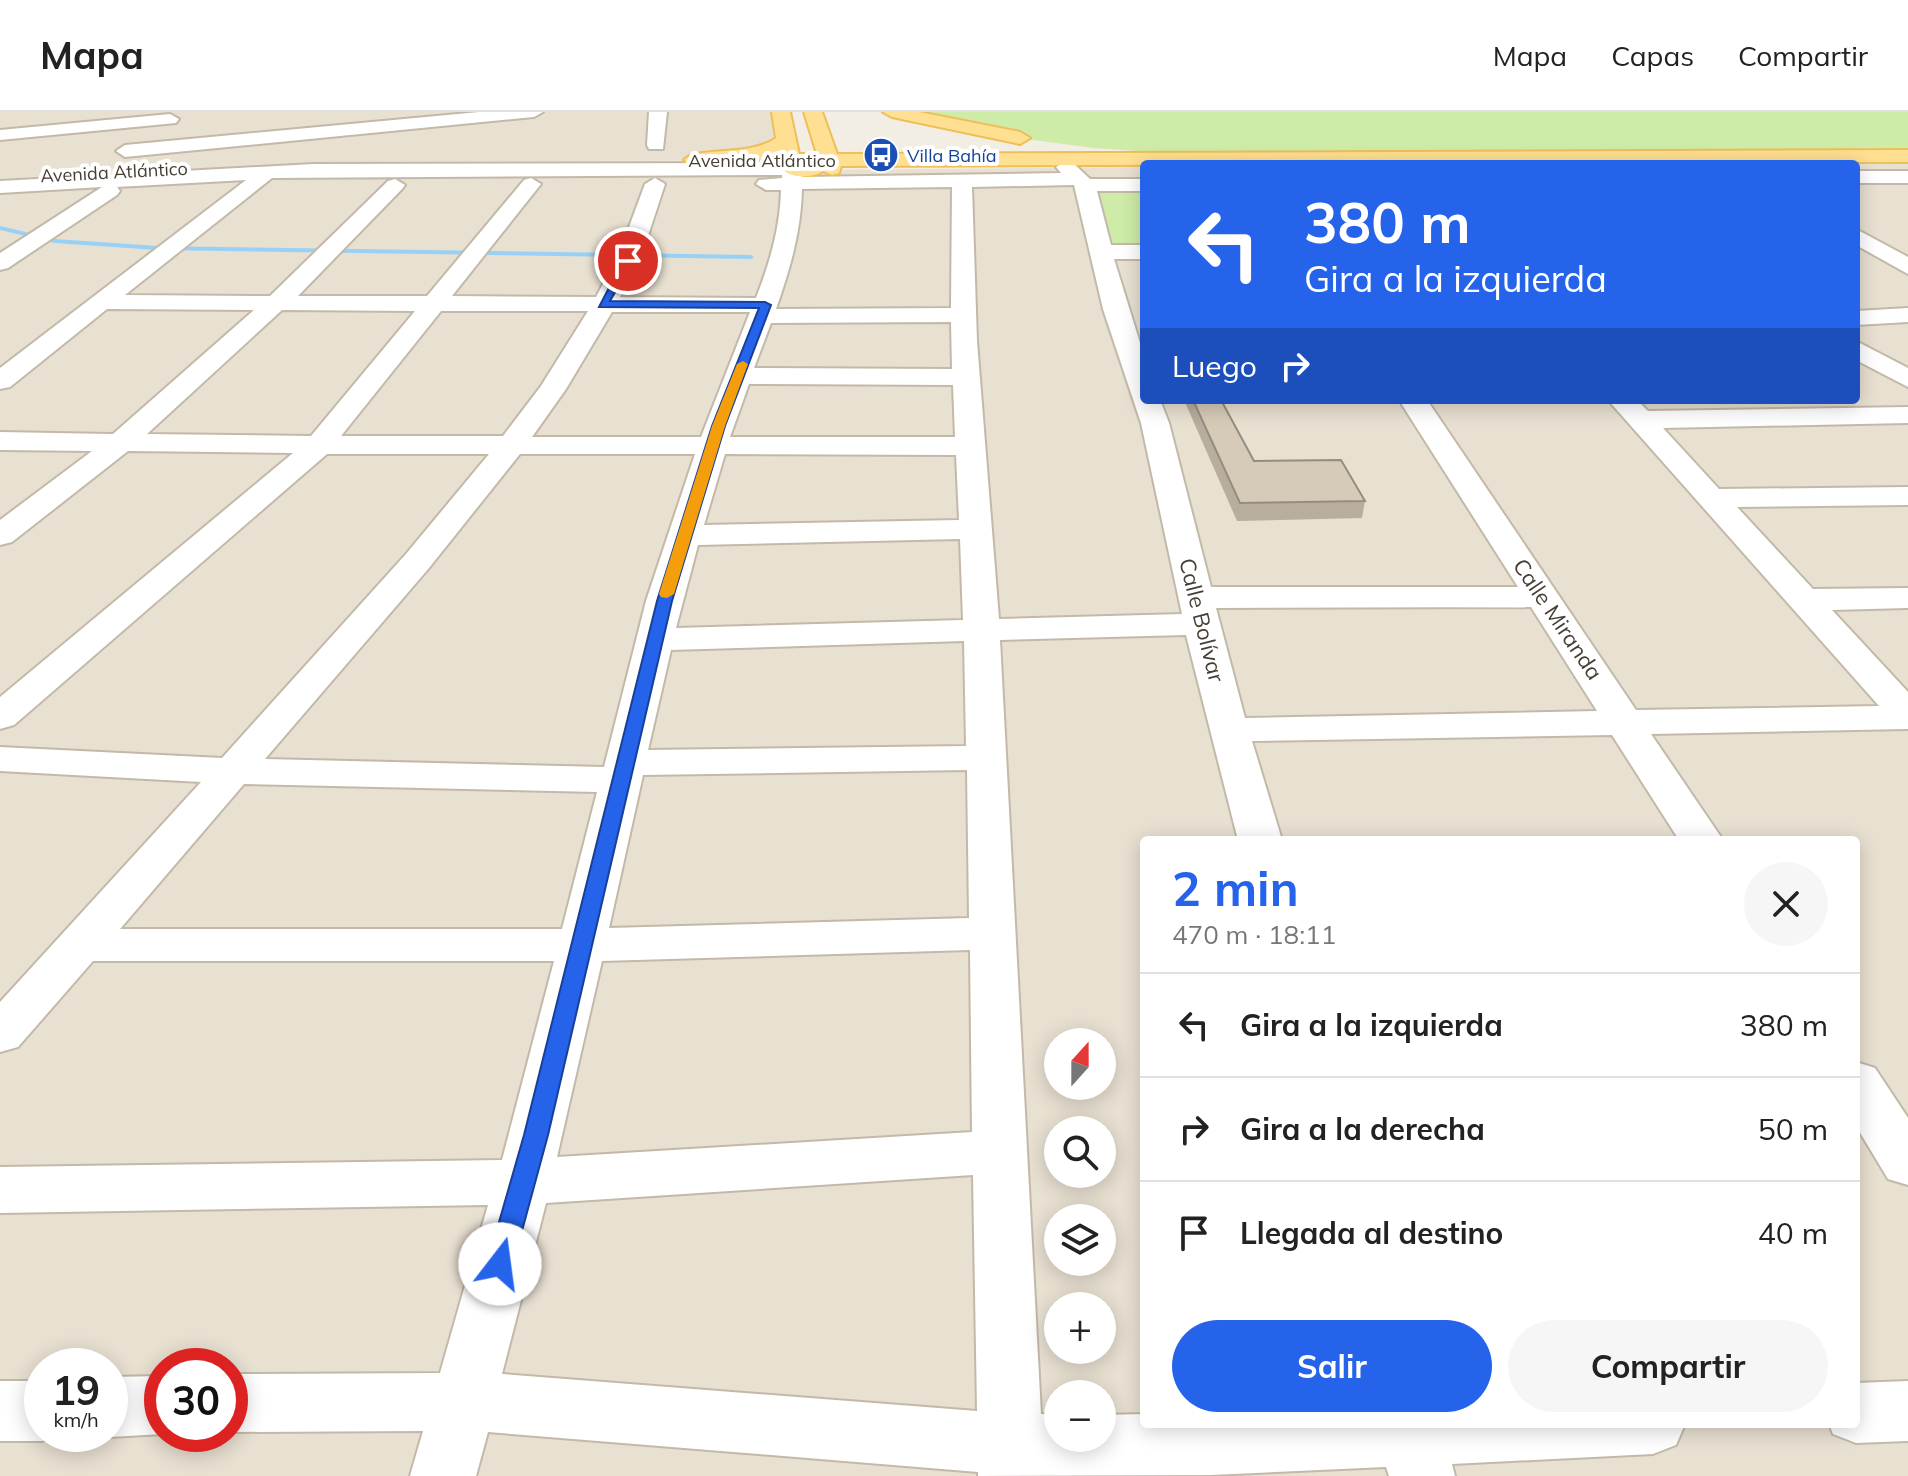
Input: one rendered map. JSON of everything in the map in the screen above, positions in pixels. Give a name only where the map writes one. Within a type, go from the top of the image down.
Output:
[{"type":"main road","points":[[781,112],[805,164]]},
{"type":"main road","points":[[805,164],[813,112]]},
{"type":"main road","points":[[892,112],[976,131],[1051,143],[1134,152],[1262,158]]},
{"type":"main road","points":[[694,160],[752,154],[774,148],[805,164]]},
{"type":"main road","name":"Avenida Atlántico","points":[[805,164],[1262,158],[1908,156]]},
{"type":"main road","name":"Avenida Atlántico","points":[[805,164],[1076,177],[1140,168]]},
{"type":"main road","points":[[1860,166],[1905,175]]},
{"type":"street","points":[[297,112],[308,134]]},
{"type":"street","points":[[656,145],[658,112]]},
{"type":"street","points":[[110,153],[536,117]]},
{"type":"street","points":[[0,135],[187,118]]},
{"type":"street","name":"Avenida Atlántico","points":[[1,188],[324,163],[694,160]]},
{"type":"street","points":[[443,1476],[523,1182],[656,639],[712,446],[782,261],[805,164]]},
{"type":"street","points":[[1,188],[110,191],[655,184],[805,164],[962,181],[1076,177],[1140,185]]},
{"type":"street","name":"Avenida Atlántico","points":[[1,188],[268,172],[805,164]]},
{"type":"street","points":[[0,381],[268,172]]},
{"type":"street","points":[[1860,177],[1905,175]]},
{"type":"street","points":[[1076,177],[1103,252],[1115,309],[1140,382]]},
{"type":"street","points":[[962,181],[965,377],[981,632],[1010,1460]]},
{"type":"street","points":[[0,717],[119,613],[273,488],[319,445],[531,184]]},
{"type":"street","points":[[0,1034],[382,603],[510,446],[556,386],[603,304],[630,255],[655,184]]},
{"type":"street","points":[[0,535],[120,443],[275,303],[395,185]]},
{"type":"street","points":[[0,263],[110,191]]},
{"type":"street","points":[[1860,238],[1908,267]]},
{"type":"street","points":[[1103,252],[1140,252]]},
{"type":"street","points":[[100,302],[603,304],[964,315]]},
{"type":"street","points":[[1115,309],[1140,308]]},
{"type":"street","points":[[1860,318],[1908,315]]},
{"type":"street","points":[[1860,352],[1908,379]]},
{"type":"street","points":[[738,376],[965,377]]},
{"type":"street","name":"Calle Bolívar","points":[[1148,404],[1155,423],[1199,611],[1259,836]]},
{"type":"street","name":"Calle Miranda","points":[[1416,404],[1698,836]]},
{"type":"street","points":[[1631,410],[1908,415]]},
{"type":"street","points":[[1631,410],[1908,716]]},
{"type":"street","points":[[0,441],[970,446]]},
{"type":"street","points":[[1710,498],[1908,496]]},
{"type":"street","points":[[685,535],[974,529]]},
{"type":"street","points":[[656,639],[981,632],[1199,611],[1544,597]]},
{"type":"street","points":[[1801,600],[1908,598]]},
{"type":"street","points":[[1231,730],[1908,716]]},
{"type":"street","points":[[0,759],[234,771],[625,771],[986,758]]},
{"type":"street","points":[[81,945],[582,945],[992,933]]},
{"type":"street","points":[[1860,1091],[1908,1163]]},
{"type":"street","points":[[0,1190],[523,1182],[999,1152]]},
{"type":"street","points":[[248,1403],[503,1403],[912,1438],[1010,1460],[1073,1446],[1414,1445],[1607,1428]]},
{"type":"street","points":[[0,1411],[24,1411]]},
{"type":"street","points":[[1860,1413],[1908,1411]]},
{"type":"shaded area","points":[[0,112],[781,112],[792,160],[336,162],[0,179]]},
{"type":"shaded area","points":[[1908,164],[1908,1476],[0,1476],[0,187],[167,176],[1140,167],[1140,404],[1860,404],[1860,165]]},
{"type":"green space","points":[[892,112],[1908,112],[1908,156],[1208,156],[1093,148],[1011,137]]},
{"type":"green space","points":[[1085,185],[1140,185],[1140,252],[1103,252]]},
{"type":"building","points":[[1195,404],[1223,404],[1254,461],[1341,460],[1365,501],[1240,503]]},
{"type":"waterway","points":[[0,228],[55,241],[157,248],[751,257]]},
{"type":"slow traffic","points":[[667,594],[719,426],[743,364]]},
{"type":"place","name":"Villa Bahía","points":[[881,155]]},
{"type":"route","points":[[500,1264],[536,1135],[664,601],[719,426],[765,305],[603,304],[628,261]]}]
